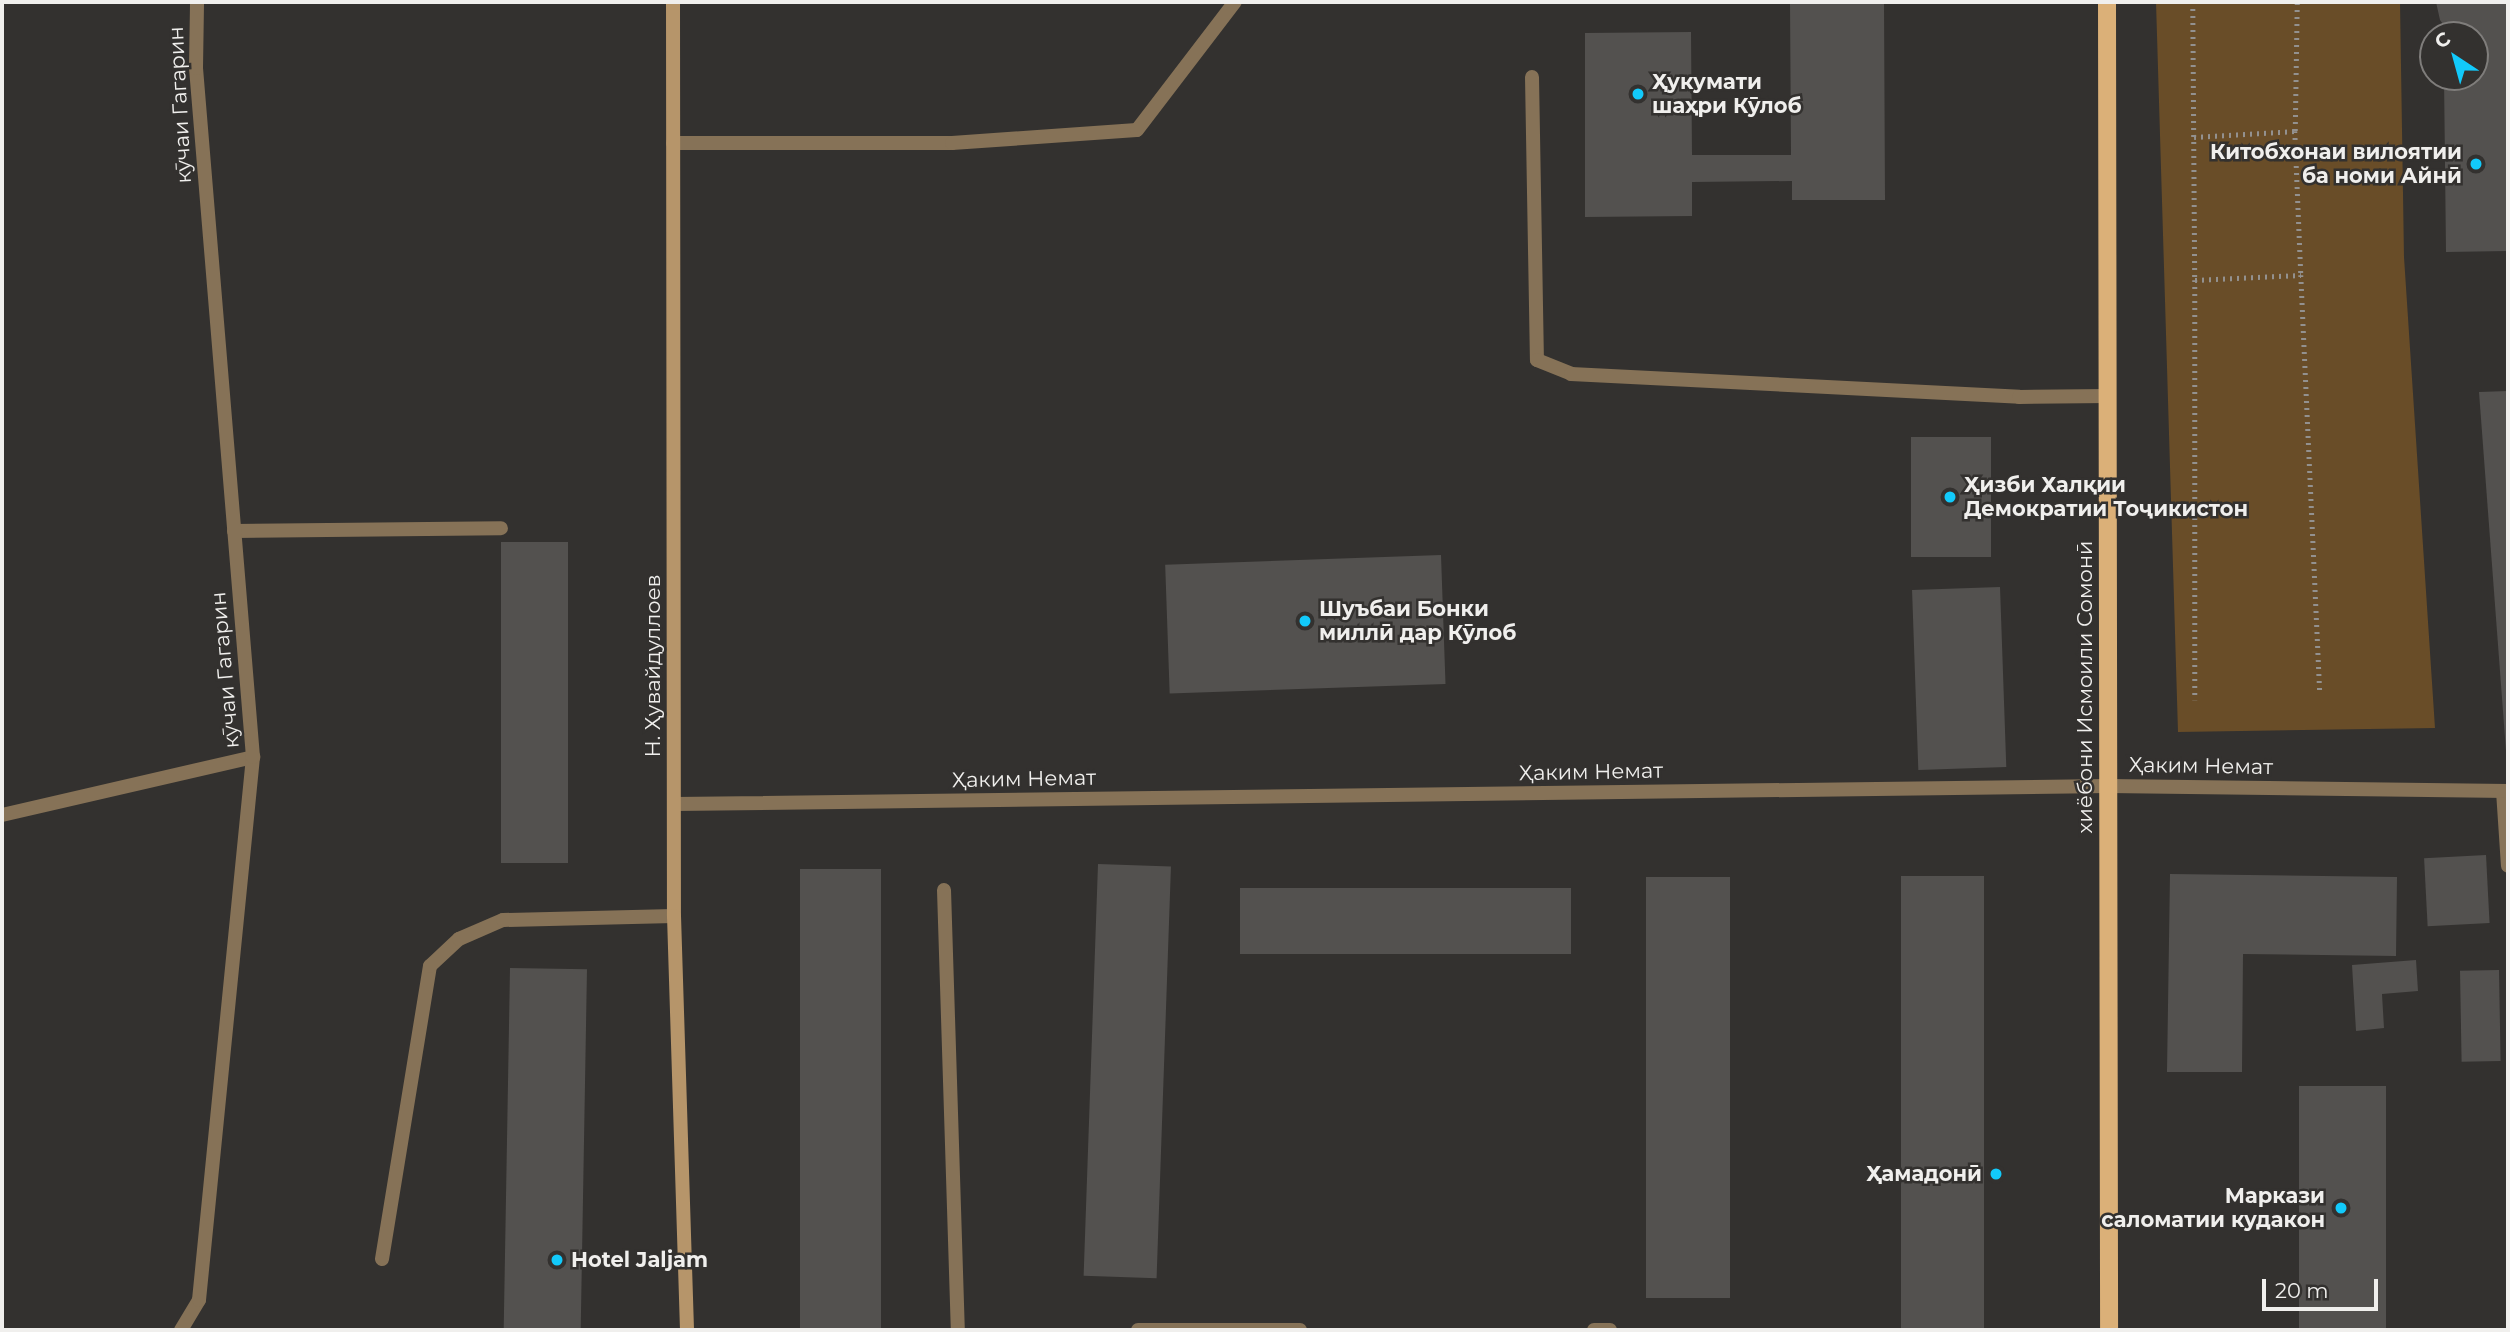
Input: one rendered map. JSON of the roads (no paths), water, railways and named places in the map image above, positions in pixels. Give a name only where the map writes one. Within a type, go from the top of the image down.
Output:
[{"type":"main road","name":"хиёбони Исмоили Сомонӣ","points":[[2107,2],[2109,1330]]},
{"type":"street","name":"кӯчаи Гагарин","points":[[181,1330],[198,1300],[253,757],[196,68],[197,2]]},
{"type":"street","name":"Н. Ҳувайдуллоев","points":[[673,2],[674,916],[687,1330]]},
{"type":"street","points":[[673,143],[952,144],[1137,130],[1235,2]]},
{"type":"street","points":[[1532,78],[1537,360],[1571,374],[2019,397],[2108,396]]},
{"type":"street","points":[[234,531],[501,528]]},
{"type":"street","points":[[2,815],[253,757]]},
{"type":"street","name":"Ҳаким Немат","points":[[675,804],[2108,786],[2506,791]]},
{"type":"street","points":[[2506,791],[2508,866]]},
{"type":"street","points":[[944,890],[958,1330]]},
{"type":"street","points":[[382,1259],[430,966],[459,939],[503,920],[674,916]]},
{"type":"street","points":[[1138,1330],[1300,1330]]},
{"type":"street","points":[[1594,1330],[1610,1330]]},
{"type":"place","name":"Ҳукумати шаҳри Кӯлоб","points":[[1638,94]]},
{"type":"place","name":"Китобхонаи вилоятии ба номи Айнӣ","points":[[2476,164]]},
{"type":"place","name":"Ҳизби Халқии Демократии Тоҷикистон","points":[[1950,497]]},
{"type":"place","name":"Шуъбаи Бонки миллӣ дар Кӯлоб","points":[[1305,621]]},
{"type":"place","name":"Ҳамадонӣ","points":[[1996,1174]]},
{"type":"place","name":"Маркази саломатии кудакон","points":[[2341,1208]]},
{"type":"place","name":"Hotel Jaljam","points":[[557,1260]]}]
